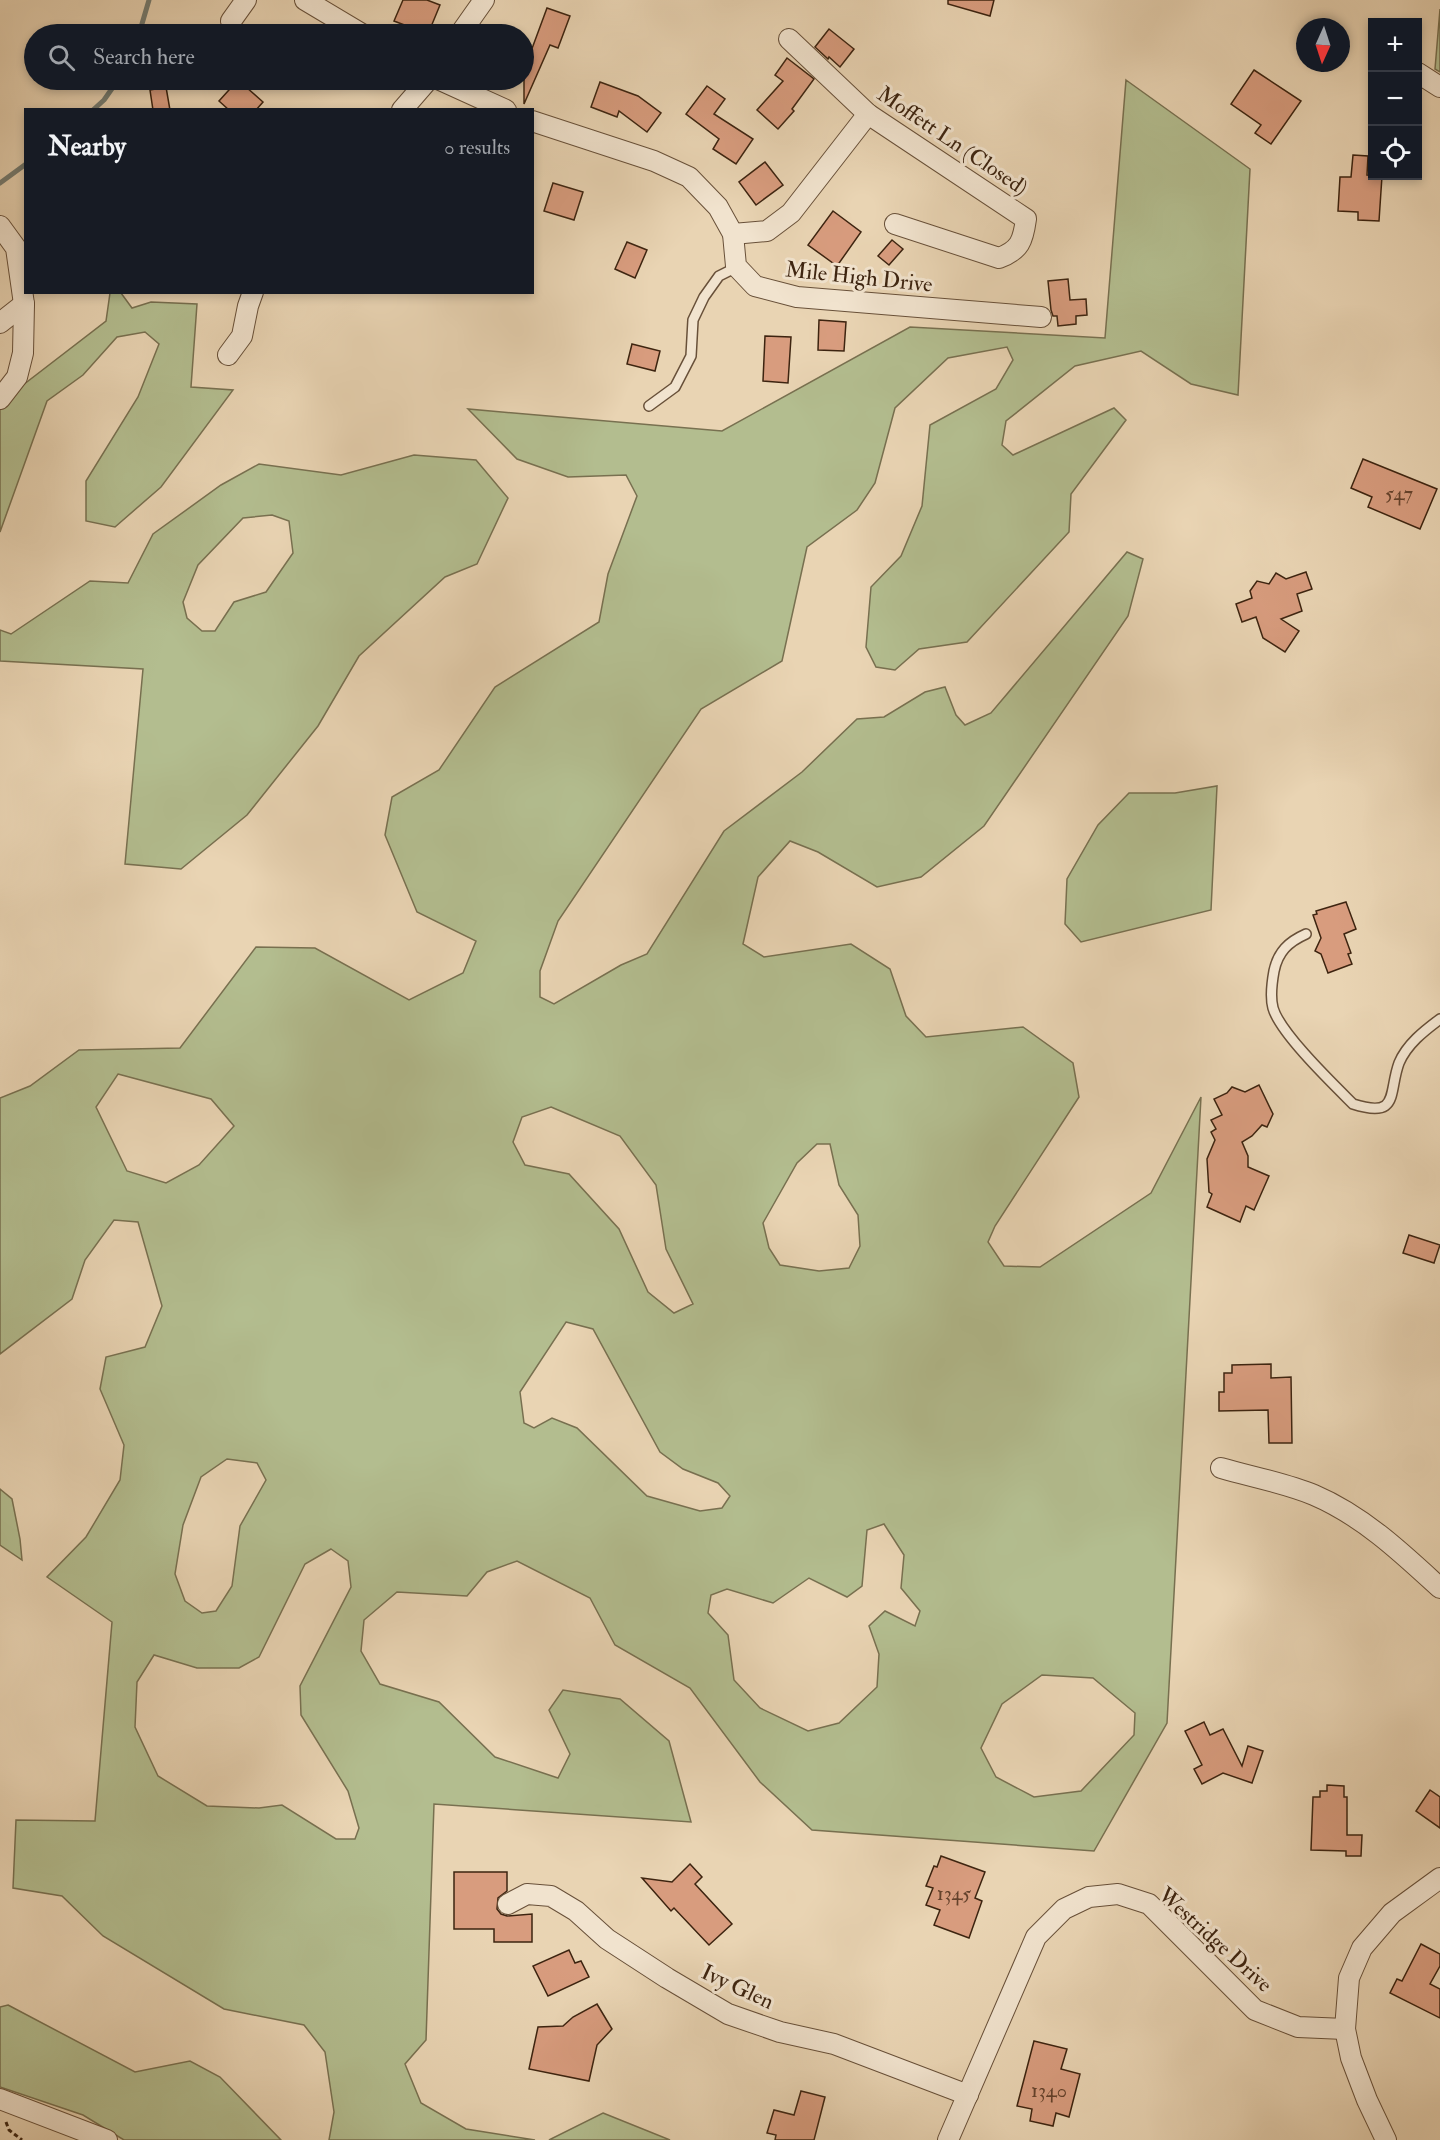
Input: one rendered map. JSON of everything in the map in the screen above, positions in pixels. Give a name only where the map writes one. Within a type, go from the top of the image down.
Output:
[{"type":"street","points":[[231,21],[246,0]]},
{"type":"street","points":[[305,0],[345,24]]},
{"type":"street","points":[[467,24],[484,0]]},
{"type":"street","name":"Moffett Ln (Closed)","points":[[789,39],[868,114],[1026,219],[1024,238],[1013,253],[999,258],[896,224]]},
{"type":"street","points":[[1422,76],[1440,87]]},
{"type":"street","points":[[404,108],[419,90]]},
{"type":"street","points":[[462,90],[502,108]]},
{"type":"street","points":[[733,234],[767,231],[791,213],[868,114]]},
{"type":"street","points":[[534,122],[654,161],[689,177],[718,207],[733,234],[737,267]]},
{"type":"street","points":[[0,226],[16,248],[24,304],[23,353],[17,377],[0,399]]},
{"type":"street","name":"Mile High Drive","points":[[737,267],[755,286],[797,297],[1041,317]]},
{"type":"street","points":[[228,355],[242,336],[252,294]]},
{"type":"street","points":[[0,323],[24,304]]},
{"type":"street","points":[[1221,1468],[1294,1488],[1336,1506],[1378,1533],[1440,1588]]},
{"type":"street","points":[[1386,2140],[1351,2058],[1345,2029],[1349,1978],[1362,1948],[1392,1913],[1440,1878]]},
{"type":"street","name":"Ivy Glen","points":[[508,1904],[526,1894],[551,1896],[576,1911],[607,1939],[728,2013],[780,2032],[834,2044],[968,2095]]},
{"type":"street","name":"Westridge Drive","points":[[948,2140],[1036,1937],[1064,1909],[1089,1897],[1118,1894],[1149,1904],[1255,2010],[1298,2026],[1345,2029]]},
{"type":"street","points":[[0,2099],[106,2140]]},
{"type":"lane","points":[[649,406],[675,387],[691,356],[693,320],[704,297],[719,276],[737,267]]},
{"type":"lane","points":[[1306,934],[1292,941],[1279,954],[1273,977],[1272,1006],[1287,1031],[1353,1104],[1368,1109],[1382,1108],[1390,1100],[1399,1063],[1408,1047],[1420,1034],[1440,1019]]},
{"type":"path","points":[[5,2120],[9,2130],[22,2140]]},
{"type":"green space","points":[[1440,9],[1440,72],[1435,69]]},
{"type":"green space","points":[[1126,80],[1250,169],[1238,395],[1191,384],[1141,351],[1075,366],[1006,421],[1002,445],[1013,455],[1114,408],[1126,420],[1071,494],[1069,532],[967,642],[919,649],[895,670],[876,667],[866,647],[871,587],[901,556],[922,506],[930,425],[996,389],[1013,360],[1007,347],[948,358],[895,408],[875,483],[857,510],[807,547],[782,661],[701,709],[558,921],[540,971],[540,997],[554,1004],[621,965],[647,954],[724,831],[802,772],[857,719],[884,717],[925,692],[945,687],[956,715],[965,725],[991,713],[1127,552],[1143,559],[1128,616],[984,826],[921,877],[877,887],[818,852],[790,841],[758,877],[743,944],[764,957],[851,944],[890,969],[906,1016],[926,1037],[1023,1027],[1073,1063],[1079,1097],[995,1226],[988,1242],[1004,1266],[1040,1267],[1151,1193],[1201,1097],[1167,1723],[1094,1851],[812,1830],[760,1782],[690,1688],[615,1645],[590,1598],[517,1561],[487,1572],[467,1596],[397,1592],[364,1620],[361,1651],[380,1684],[439,1702],[495,1757],[558,1778],[570,1754],[549,1710],[563,1690],[620,1699],[669,1741],[691,1822],[434,1804],[426,2040],[405,2064],[421,2103],[466,2129],[535,2140],[329,2140],[334,2112],[325,2052],[304,2025],[224,2009],[103,1936],[62,1896],[13,1888],[16,1820],[95,1821],[112,1622],[47,1577],[86,1537],[120,1480],[124,1445],[100,1389],[106,1357],[145,1347],[162,1306],[138,1222],[114,1220],[85,1260],[72,1299],[0,1354],[0,1098],[30,1086],[79,1050],[180,1048],[256,947],[315,948],[409,1000],[463,973],[476,941],[417,912],[385,835],[392,797],[439,770],[495,687],[599,622],[608,574],[637,496],[626,475],[568,477],[517,459],[468,409],[722,431],[910,327],[1105,338]],"holes":[[[118,1074],[211,1099],[234,1126],[199,1165],[166,1183],[127,1171],[96,1107]],[[551,1107],[620,1136],[656,1185],[666,1249],[693,1304],[674,1313],[648,1292],[619,1229],[569,1174],[525,1165],[513,1142],[522,1117]],[[817,1144],[830,1144],[839,1185],[858,1215],[860,1246],[849,1268],[819,1271],[780,1265],[769,1248],[763,1223],[797,1163]],[[566,1322],[593,1329],[660,1452],[683,1469],[718,1483],[730,1496],[722,1508],[700,1511],[647,1496],[577,1428],[552,1418],[534,1428],[524,1423],[520,1392]],[[227,1459],[257,1463],[266,1480],[240,1526],[232,1586],[216,1611],[202,1613],[185,1601],[175,1574],[183,1525],[201,1477]],[[884,1524],[904,1555],[901,1588],[920,1611],[915,1626],[885,1611],[869,1626],[879,1654],[877,1687],[839,1723],[808,1731],[760,1708],[734,1680],[728,1635],[708,1613],[711,1595],[727,1589],[773,1603],[809,1578],[847,1597],[862,1586],[867,1530]],[[331,1549],[348,1561],[351,1587],[300,1686],[301,1715],[348,1791],[359,1828],[355,1839],[336,1839],[282,1805],[259,1808],[207,1806],[158,1776],[135,1727],[137,1682],[154,1655],[197,1668],[239,1668],[259,1657],[305,1564]],[[1042,1675],[1093,1678],[1135,1713],[1134,1735],[1081,1791],[1034,1797],[996,1777],[981,1748],[1002,1704]]]},
{"type":"green space","points":[[110,294],[122,294],[132,308],[151,302],[197,304],[191,387],[233,390],[161,487],[115,527],[86,521],[86,481],[138,397],[159,344],[145,332],[117,337],[83,375],[47,401],[0,532],[0,409],[23,385],[106,321]]},
{"type":"green space","points":[[414,455],[476,460],[508,498],[477,564],[445,577],[359,656],[318,726],[247,815],[181,869],[125,864],[143,669],[0,661],[0,630],[11,634],[90,581],[128,583],[153,534],[221,485],[259,464],[341,475]],"holes":[[[272,515],[289,521],[293,553],[266,592],[234,602],[215,631],[202,631],[187,618],[183,602],[198,565],[243,518]]]},
{"type":"green space","points":[[1217,786],[1211,910],[1081,942],[1065,924],[1067,879],[1098,825],[1129,793],[1175,793]]},
{"type":"green space","points":[[0,1489],[12,1499],[22,1560],[0,1545]]},
{"type":"green space","points":[[8,2005],[135,2072],[190,2061],[220,2077],[281,2140],[124,2140],[83,2115],[0,2087],[0,2007]]},
{"type":"green space","points":[[603,2113],[670,2140],[549,2140]]},
{"type":"building","points":[[403,0],[427,0],[440,5],[432,24],[402,24],[394,21]]},
{"type":"building","points":[[948,0],[994,0],[990,16],[948,4]]},
{"type":"building","points":[[547,8],[570,16],[558,48],[550,45],[534,81],[534,43]]},
{"type":"building","points":[[829,29],[854,49],[840,67],[815,47]]},
{"type":"building","points":[[787,58],[814,79],[792,109],[794,111],[778,129],[757,110],[783,81],[775,75]]},
{"type":"building","points":[[1254,70],[1301,101],[1271,144],[1255,133],[1261,125],[1231,104]]},
{"type":"building","points":[[600,82],[638,96],[661,113],[647,132],[619,111],[617,117],[591,107]]},
{"type":"building","points":[[707,86],[725,99],[714,114],[753,139],[736,164],[713,149],[719,139],[686,114]]},
{"type":"building","points":[[150,90],[167,90],[170,108],[153,108]]},
{"type":"building","points":[[229,90],[249,90],[263,102],[258,108],[227,108],[219,101]]},
{"type":"building","points":[[524,90],[530,90],[524,104]]},
{"type":"building","points":[[1353,155],[1368,156],[1368,180],[1382,180],[1379,221],[1358,220],[1358,212],[1338,211],[1340,177],[1351,177]]},
{"type":"building","points":[[765,162],[783,185],[756,205],[739,182]]},
{"type":"building","points":[[553,183],[583,192],[574,220],[544,211]]},
{"type":"building","points":[[833,211],[861,232],[837,266],[808,245]]},
{"type":"building","points":[[892,240],[903,249],[889,265],[878,256]]},
{"type":"building","points":[[627,242],[647,250],[635,278],[615,269]]},
{"type":"building","points":[[1068,279],[1070,300],[1086,299],[1087,315],[1076,316],[1076,324],[1058,326],[1057,316],[1053,316],[1051,310],[1048,281]]},
{"type":"building","points":[[819,320],[846,322],[844,351],[818,350]]},
{"type":"building","points":[[765,336],[791,337],[788,383],[763,381]]},
{"type":"building","points":[[632,344],[660,351],[655,371],[627,364]]},
{"type":"building","points":[[1363,459],[1437,489],[1420,529],[1368,507],[1372,497],[1351,488]]},
{"type":"building","points":[[1306,572],[1312,589],[1297,594],[1302,611],[1281,619],[1299,631],[1285,652],[1263,638],[1256,617],[1242,622],[1236,604],[1252,598],[1250,591],[1257,581],[1269,584],[1276,573],[1286,579]]},
{"type":"building","points":[[1346,902],[1356,929],[1344,934],[1351,953],[1348,954],[1352,964],[1328,973],[1321,954],[1315,951],[1321,938],[1313,915],[1317,914],[1316,911]]},
{"type":"building","points":[[1259,1085],[1273,1114],[1267,1127],[1262,1125],[1252,1136],[1242,1142],[1248,1156],[1248,1167],[1269,1176],[1254,1210],[1246,1206],[1240,1222],[1207,1207],[1212,1194],[1209,1192],[1207,1159],[1215,1140],[1211,1132],[1216,1129],[1211,1120],[1222,1115],[1214,1099],[1227,1093],[1232,1087],[1245,1092]]},
{"type":"building","points":[[1409,1235],[1440,1245],[1434,1263],[1403,1253]]},
{"type":"building","points":[[1271,1364],[1271,1378],[1291,1377],[1292,1443],[1269,1443],[1268,1410],[1219,1411],[1219,1392],[1224,1392],[1224,1373],[1232,1373],[1232,1365]]},
{"type":"building","points":[[1204,1722],[1210,1735],[1223,1729],[1242,1766],[1248,1746],[1263,1751],[1252,1783],[1223,1773],[1202,1784],[1194,1769],[1202,1765],[1185,1731]]},
{"type":"building","points":[[1327,1785],[1344,1786],[1344,1797],[1347,1797],[1347,1835],[1362,1835],[1361,1856],[1346,1856],[1346,1851],[1311,1850],[1313,1797],[1320,1797],[1320,1791],[1327,1791]]},
{"type":"building","points":[[1430,1790],[1440,1797],[1440,1828],[1416,1811]]},
{"type":"building","points":[[941,1856],[985,1872],[975,1898],[982,1901],[969,1938],[934,1925],[940,1910],[926,1905],[933,1888],[926,1886]]},
{"type":"building","points":[[690,1864],[702,1877],[695,1884],[732,1924],[709,1945],[674,1908],[671,1911],[642,1878],[672,1882]]},
{"type":"building","points":[[454,1872],[507,1872],[507,1891],[498,1898],[497,1909],[501,1914],[507,1916],[532,1914],[532,1942],[494,1942],[494,1929],[454,1929]]},
{"type":"building","points":[[1421,1944],[1440,1954],[1440,1966],[1430,1984],[1440,1989],[1440,2018],[1390,1993],[1397,1979],[1402,1981]]},
{"type":"building","points":[[569,1950],[575,1963],[581,1961],[589,1977],[548,1996],[533,1966]]},
{"type":"building","points":[[597,2004],[612,2029],[597,2045],[589,2081],[529,2069],[538,2027],[563,2026],[573,2017]]},
{"type":"building","points":[[1034,2041],[1067,2049],[1061,2069],[1080,2074],[1069,2117],[1056,2113],[1053,2126],[1030,2121],[1032,2109],[1017,2106]]},
{"type":"building","points":[[801,2091],[825,2097],[814,2140],[775,2140],[776,2135],[767,2133],[774,2110],[794,2115]]},
{"type":"waterway","points":[[142,24],[149,0]]},
{"type":"waterway","points":[[95,108],[111,90]]},
{"type":"waterway","points":[[0,183],[24,165]]}]
